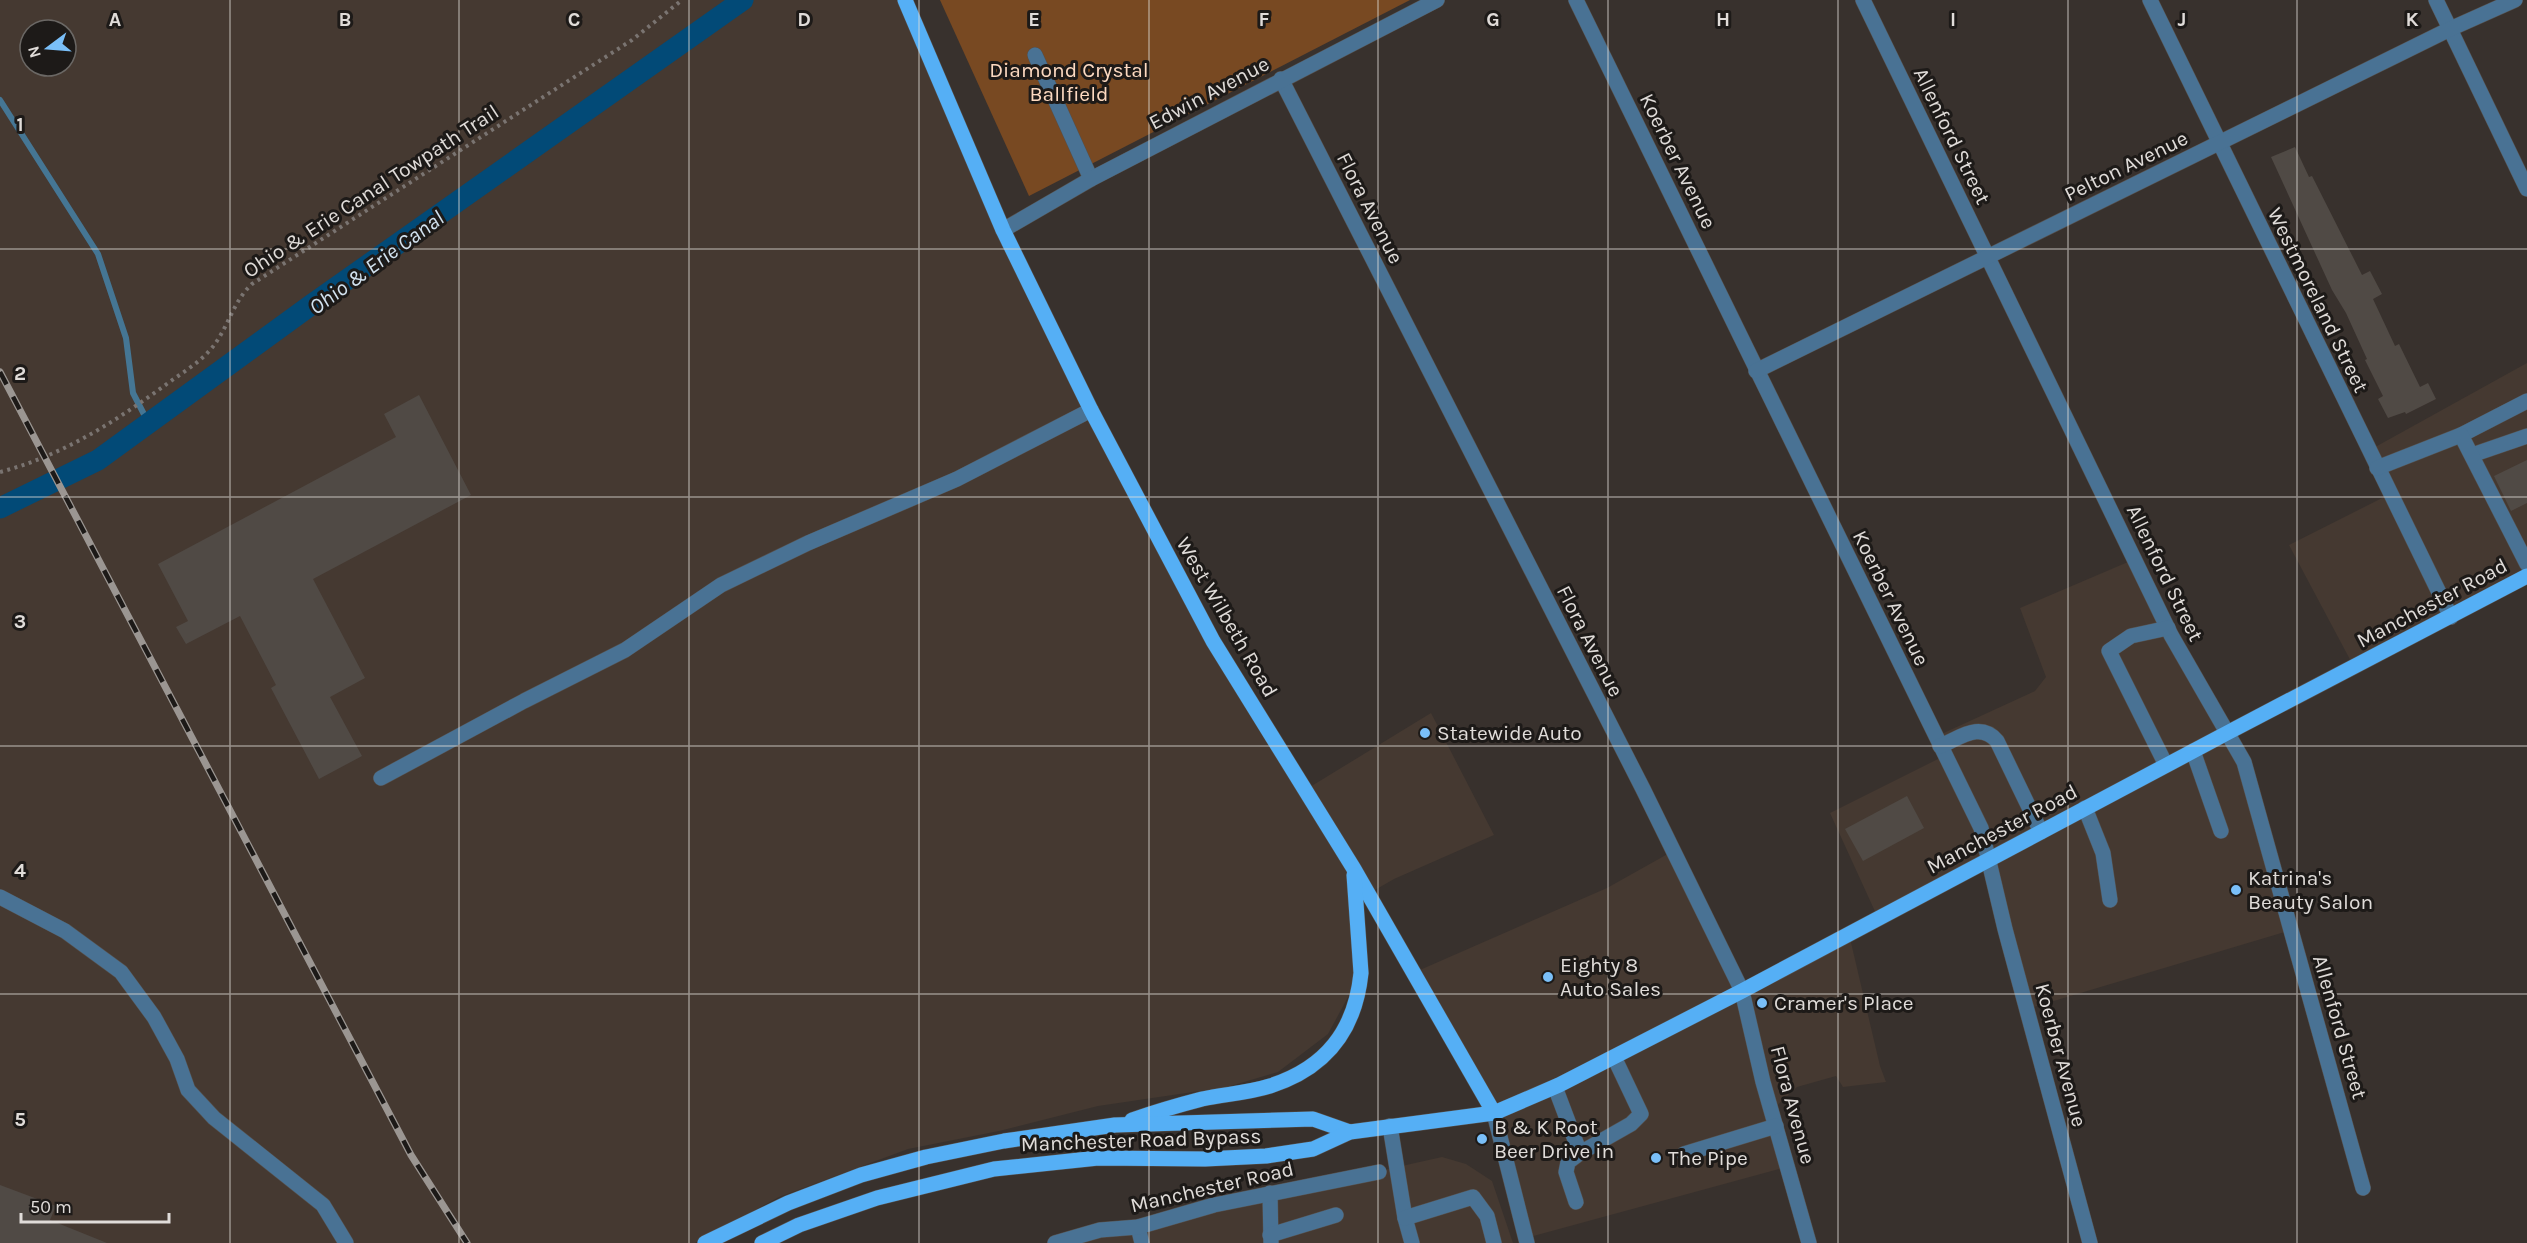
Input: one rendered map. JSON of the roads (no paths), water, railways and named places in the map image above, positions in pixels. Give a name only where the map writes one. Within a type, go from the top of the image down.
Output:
[{"type":"main road","name":"West Wilbeth Road","points":[[905,0],[1003,230],[1090,410],[1212,641],[1354,869],[1494,1113]]},
{"type":"main road","name":"Manchester Road","points":[[1494,1113],[1555,1087],[1742,991],[2193,750],[2527,576]]},
{"type":"main road","points":[[1115,1125],[1203,1099],[1269,1086],[1314,1065],[1329,1052],[1352,1016],[1360,988],[1354,869]]},
{"type":"main road","name":"Manchester Road Bypass","points":[[762,1243],[799,1225],[877,1198],[994,1169],[1107,1158],[1205,1159],[1266,1156],[1313,1149],[1350,1132],[1494,1113]]},
{"type":"main road","name":"Manchester Road Bypass","points":[[705,1243],[788,1203],[861,1175],[926,1157],[979,1146],[1115,1125],[1313,1119],[1350,1132]]},
{"type":"street","name":"Edwin Avenue","points":[[1003,230],[1091,179],[1437,0]]},
{"type":"street","name":"Koerber Avenue","points":[[1576,0],[1981,828],[2090,1243]]},
{"type":"street","name":"Allenford Street","points":[[1863,0],[2168,627],[2246,768],[2363,1188]]},
{"type":"street","name":"Westmoreland Street","points":[[2150,0],[2451,617]]},
{"type":"street","points":[[2436,0],[2527,189]]},
{"type":"street","name":"Pelton Avenue","points":[[1756,371],[2450,29],[2515,0]]},
{"type":"street","points":[[1035,55],[1091,179]]},
{"type":"street","name":"Flora Avenue","points":[[1281,79],[1643,789],[1742,991],[1776,1126],[1809,1243]]},
{"type":"street","points":[[2377,468],[2461,435],[2527,401]]},
{"type":"street","points":[[381,778],[624,650],[720,585],[808,543],[957,479],[1090,410]]},
{"type":"street","points":[[2461,435],[2527,564]]},
{"type":"street","points":[[2472,454],[2527,436]]},
{"type":"street","points":[[2166,765],[2109,651],[2131,636],[2168,627]]},
{"type":"street","points":[[1940,746],[1970,733],[1981,731],[1990,733],[1997,741],[2040,832]]},
{"type":"street","points":[[2193,750],[2221,831]]},
{"type":"street","points":[[2085,808],[2103,853],[2110,900]]},
{"type":"street","points":[[0,897],[65,931],[121,972],[154,1017],[177,1059],[188,1090],[214,1118],[323,1205],[346,1243]]},
{"type":"street","points":[[1576,1202],[1566,1172],[1568,1162],[1631,1124],[1641,1114],[1614,1057]]},
{"type":"street","points":[[1555,1087],[1580,1153]]},
{"type":"street","name":"West Wilbeth Road","points":[[1494,1113],[1527,1243]]},
{"type":"street","points":[[1390,1126],[1405,1218],[1412,1243]]},
{"type":"street","points":[[1684,1154],[1776,1126]]},
{"type":"street","name":"Manchester Road","points":[[1055,1243],[1100,1230],[1138,1227],[1214,1205],[1379,1172]]},
{"type":"street","points":[[1270,1193],[1271,1239],[1335,1215]]},
{"type":"street","points":[[1405,1218],[1473,1197],[1487,1215],[1494,1243]]},
{"type":"street","points":[[1138,1227],[1142,1243]]},
{"type":"waterway","name":"Ohio & Erie Canal","points":[[0,508],[98,460],[311,305],[743,0]]},
{"type":"waterway","points":[[0,100],[98,254],[126,338],[133,393],[149,424]]},
{"type":"railway","points":[[0,372],[411,1155],[467,1243]]},
{"type":"place","name":"Statewide Auto","points":[[1425,733]]},
{"type":"place","name":"Katrina's Beauty Salon","points":[[2236,890]]},
{"type":"place","name":"Eighty 8 Auto Sales","points":[[1548,977]]},
{"type":"place","name":"Cramer's Place","points":[[1762,1003]]},
{"type":"place","name":"B & K Root Beer Drive in","points":[[1482,1139]]},
{"type":"place","name":"The Pipe","points":[[1656,1158]]},
{"type":"park label","name":"Diamond Crystal Ballfield","points":[[1069,82]]}]
